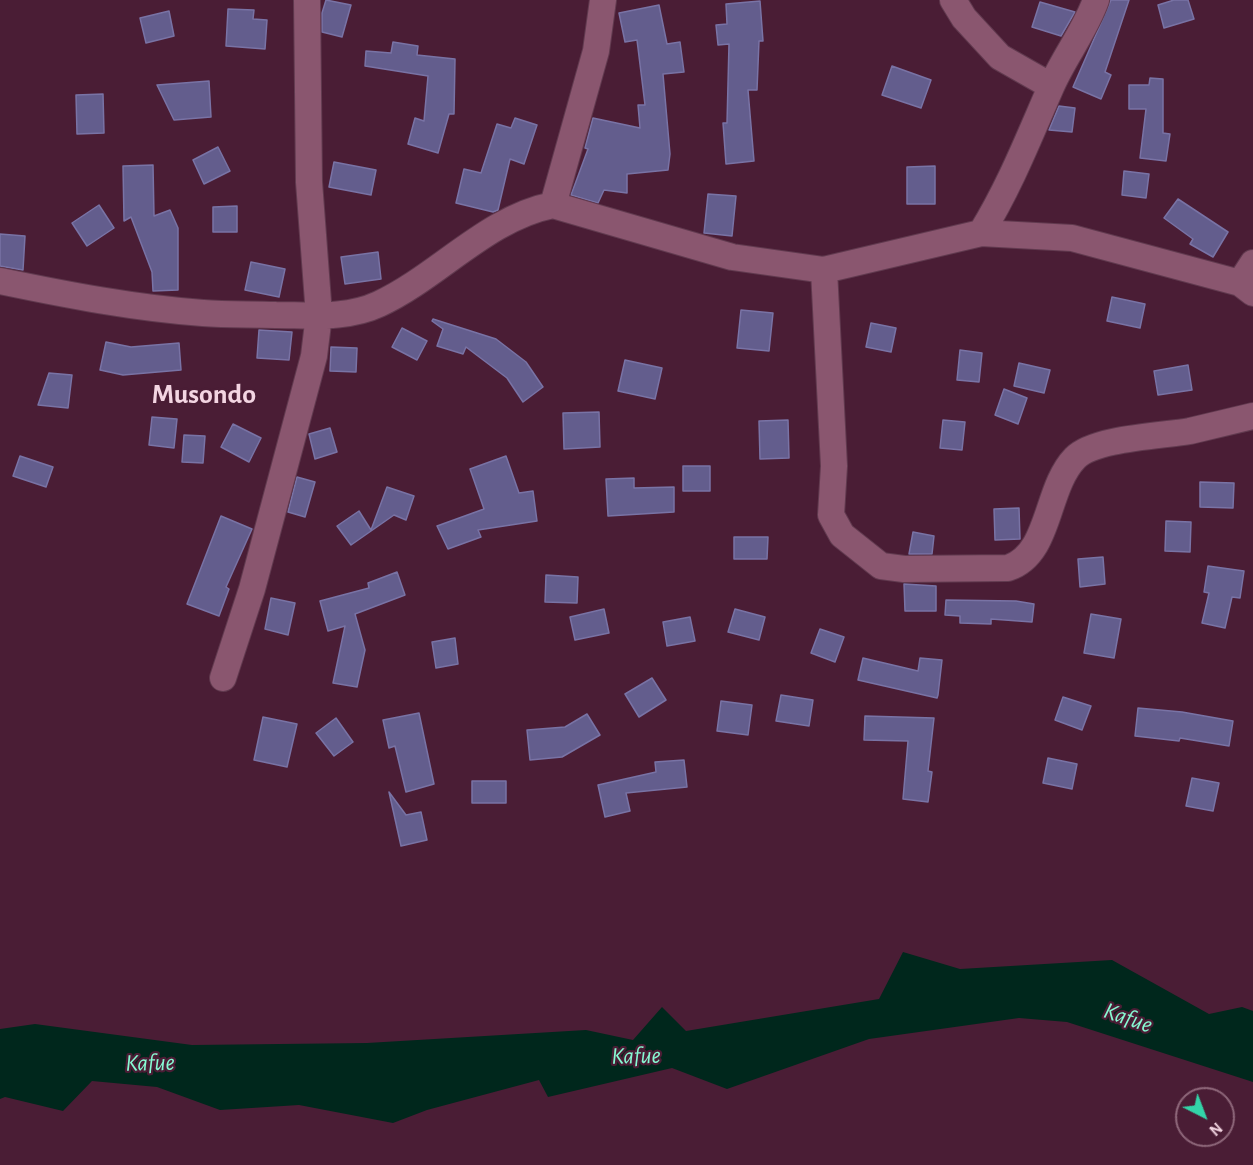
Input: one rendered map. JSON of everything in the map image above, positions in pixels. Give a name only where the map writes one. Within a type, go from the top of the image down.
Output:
[{"type":"street","points":[[223,678],[252,589],[314,356],[319,315],[309,182],[307,0]]},
{"type":"street","points":[[553,206],[596,51],[603,0]]},
{"type":"street","points":[[953,0],[964,18],[999,57],[1051,86]]},
{"type":"street","points":[[981,233],[999,204],[1051,86],[1096,0]]},
{"type":"street","points":[[0,281],[80,297],[203,313],[350,314],[379,304],[508,221],[534,209],[553,206],[732,256],[824,270],[981,233],[1072,238],[1248,280]]},
{"type":"street","points":[[824,270],[834,466],[831,515],[842,535],[881,566],[904,569],[996,568],[1018,565],[1036,546],[1060,483],[1076,458],[1097,447],[1191,431],[1253,416]]},
{"type":"water","name":"Kafue","points":[[903,952],[960,969],[1112,960],[1209,1014],[1242,1007],[1253,1011],[1253,1082],[1067,1022],[1019,1018],[869,1039],[727,1089],[672,1068],[548,1097],[539,1080],[427,1110],[393,1123],[299,1105],[220,1110],[157,1087],[92,1081],[63,1111],[5,1097],[0,1099],[0,1029],[35,1024],[192,1045],[367,1043],[586,1030],[633,1040],[662,1007],[686,1031],[879,999]]},
{"type":"building","points":[[326,0],[351,5],[342,37],[322,32],[322,13]]},
{"type":"building","points":[[1111,0],[1129,0],[1105,72],[1111,75],[1101,99],[1073,87]]},
{"type":"building","points":[[1174,0],[1188,0],[1194,19],[1164,28],[1158,5]]},
{"type":"building","points":[[760,1],[763,41],[759,41],[757,90],[748,90],[754,161],[726,164],[723,123],[727,123],[729,44],[718,45],[716,25],[727,24],[726,4]]},
{"type":"building","points":[[1040,2],[1075,12],[1061,36],[1032,27]]},
{"type":"building","points":[[659,5],[667,44],[680,42],[684,72],[663,74],[670,154],[668,170],[627,174],[627,193],[604,190],[598,203],[571,195],[588,149],[585,148],[593,118],[640,128],[638,105],[645,105],[637,40],[625,42],[619,13]]},
{"type":"building","points":[[228,9],[254,10],[253,19],[267,20],[265,49],[226,46]]},
{"type":"building","points":[[169,11],[174,36],[146,43],[140,18]]},
{"type":"building","points":[[393,42],[418,46],[417,55],[455,59],[454,114],[449,114],[438,153],[408,144],[415,118],[424,121],[428,76],[365,66],[366,51],[391,53]]},
{"type":"building","points":[[892,66],[931,80],[921,108],[882,95]]},
{"type":"building","points":[[1150,78],[1163,79],[1163,133],[1170,134],[1166,161],[1140,158],[1146,109],[1129,109],[1129,85],[1149,85]]},
{"type":"building","points":[[209,81],[211,117],[174,120],[157,85]]},
{"type":"building","points":[[103,94],[104,133],[77,134],[76,95]]},
{"type":"building","points":[[1059,106],[1075,108],[1072,132],[1049,130]]},
{"type":"building","points":[[515,118],[537,125],[524,164],[510,159],[498,210],[493,212],[456,203],[464,169],[481,173],[497,124],[511,128]]},
{"type":"building","points":[[218,147],[230,171],[204,184],[193,160]]},
{"type":"building","points":[[334,162],[376,170],[371,195],[329,187]]},
{"type":"building","points":[[153,165],[154,216],[170,210],[178,228],[178,290],[153,291],[152,272],[131,217],[124,221],[123,166]]},
{"type":"building","points":[[935,166],[935,204],[907,204],[907,167]]},
{"type":"building","points":[[1124,171],[1149,174],[1146,198],[1122,195]]},
{"type":"building","points":[[708,194],[736,196],[732,236],[704,233]]},
{"type":"building","points":[[1178,199],[1228,232],[1213,257],[1190,244],[1193,239],[1164,218]]},
{"type":"building","points":[[99,205],[114,228],[87,246],[72,223]]},
{"type":"building","points":[[237,206],[237,232],[213,232],[213,207]]},
{"type":"building","points":[[0,234],[25,236],[23,270],[0,266]]},
{"type":"building","points":[[378,252],[381,279],[345,284],[341,257]]},
{"type":"building","points":[[251,262],[285,269],[279,297],[245,290]]},
{"type":"building","points":[[1112,297],[1145,304],[1140,328],[1107,321]]},
{"type":"building","points":[[741,310],[773,313],[769,351],[737,348]]},
{"type":"building","points":[[433,319],[496,339],[526,362],[543,387],[523,402],[507,378],[466,347],[463,354],[437,346],[443,329],[432,321]]},
{"type":"building","points":[[871,323],[896,328],[891,352],[866,347]]},
{"type":"building","points":[[402,328],[427,341],[417,360],[392,347]]},
{"type":"building","points":[[259,330],[292,332],[289,360],[257,358]]},
{"type":"building","points":[[106,342],[131,347],[179,343],[181,370],[123,375],[100,370]]},
{"type":"building","points":[[331,347],[357,348],[356,372],[330,371]]},
{"type":"building","points":[[960,350],[982,353],[979,382],[957,380]]},
{"type":"building","points":[[625,360],[662,368],[655,399],[618,391]]},
{"type":"building","points":[[1019,363],[1050,370],[1044,393],[1014,386]]},
{"type":"building","points":[[1188,365],[1192,390],[1158,395],[1154,371]]},
{"type":"building","points":[[49,373],[72,375],[68,408],[38,405]]},
{"type":"building","points":[[1004,389],[1027,398],[1018,424],[995,415]]},
{"type":"building","points":[[599,412],[600,447],[564,449],[563,413]]},
{"type":"building","points":[[152,417],[177,419],[174,448],[149,445]]},
{"type":"building","points":[[788,420],[789,458],[760,459],[759,421]]},
{"type":"building","points":[[943,420],[965,422],[962,450],[940,448]]},
{"type":"building","points":[[233,424],[261,438],[249,462],[221,447]]},
{"type":"building","points":[[330,428],[337,452],[315,459],[309,434]]},
{"type":"building","points":[[184,435],[205,436],[203,463],[182,462]]},
{"type":"building","points":[[20,456],[53,467],[46,487],[13,476]]},
{"type":"building","points":[[506,456],[519,493],[533,491],[537,521],[478,530],[481,537],[448,549],[437,526],[484,509],[470,469]]},
{"type":"building","points":[[683,466],[710,466],[710,491],[683,491]]},
{"type":"building","points":[[297,477],[315,482],[305,517],[288,512]]},
{"type":"building","points":[[634,478],[634,488],[674,487],[674,512],[608,516],[606,479]]},
{"type":"building","points":[[1200,482],[1234,483],[1233,508],[1200,507]]},
{"type":"building","points":[[387,487],[414,496],[406,520],[394,515],[351,545],[337,526],[359,511],[371,530]]},
{"type":"building","points":[[1019,508],[1020,539],[995,540],[994,509]]},
{"type":"building","points":[[221,516],[252,529],[226,587],[229,589],[219,616],[187,604]]},
{"type":"building","points":[[1166,521],[1191,522],[1190,552],[1165,551]]},
{"type":"building","points":[[913,532],[934,536],[932,554],[909,554]]},
{"type":"building","points":[[734,537],[768,537],[767,559],[734,559]]},
{"type":"building","points":[[1103,557],[1105,584],[1080,587],[1078,559]]},
{"type":"building","points":[[1208,566],[1244,571],[1240,598],[1232,597],[1225,628],[1202,623],[1209,593],[1204,592]]},
{"type":"building","points":[[397,572],[405,595],[355,614],[365,650],[357,687],[333,683],[345,626],[328,631],[320,601],[369,588],[368,583]]},
{"type":"building","points":[[546,575],[578,577],[577,603],[545,602]]},
{"type":"building","points":[[904,584],[936,586],[936,611],[905,611]]},
{"type":"building","points":[[271,598],[295,603],[288,635],[265,629]]},
{"type":"building","points":[[946,600],[1016,601],[1034,604],[1032,622],[991,619],[991,624],[960,623],[960,616],[945,615]]},
{"type":"building","points":[[604,609],[609,633],[575,640],[570,617]]},
{"type":"building","points":[[735,609],[765,617],[759,640],[728,632]]},
{"type":"building","points":[[1091,614],[1121,619],[1114,658],[1084,653]]},
{"type":"building","points":[[690,617],[695,641],[667,646],[663,622]]},
{"type":"building","points":[[820,629],[844,637],[835,662],[811,653]]},
{"type":"building","points":[[455,638],[458,664],[436,668],[432,642]]},
{"type":"building","points":[[863,658],[918,671],[920,658],[942,660],[937,698],[858,680]]},
{"type":"building","points":[[652,678],[666,700],[639,717],[625,694]]},
{"type":"building","points":[[781,695],[813,700],[809,726],[776,721]]},
{"type":"building","points":[[1063,697],[1091,706],[1082,730],[1055,720]]},
{"type":"building","points":[[721,701],[752,705],[748,735],[717,731]]},
{"type":"building","points":[[1138,708],[1182,712],[1233,721],[1229,746],[1180,738],[1179,741],[1135,736]]},
{"type":"building","points":[[419,713],[434,784],[406,792],[395,746],[389,748],[383,720]]},
{"type":"building","points":[[587,714],[600,735],[562,757],[530,760],[527,730],[565,727]]},
{"type":"building","points":[[865,716],[934,718],[928,771],[932,772],[928,802],[903,799],[908,741],[864,740]]},
{"type":"building","points":[[263,717],[297,724],[287,767],[254,760]]},
{"type":"building","points":[[336,718],[353,742],[334,756],[316,733]]},
{"type":"building","points":[[1048,758],[1077,764],[1072,789],[1043,783]]},
{"type":"building","points":[[684,760],[687,787],[626,793],[630,811],[605,817],[598,785],[656,772],[655,762]]},
{"type":"building","points":[[1192,778],[1219,783],[1213,811],[1186,806]]},
{"type":"building","points":[[472,781],[506,781],[506,803],[472,803]]},
{"type":"building","points":[[389,792],[406,815],[421,812],[427,840],[401,846]]},
{"type":"district","name":"Musondo","points":[[204,395]]}]
